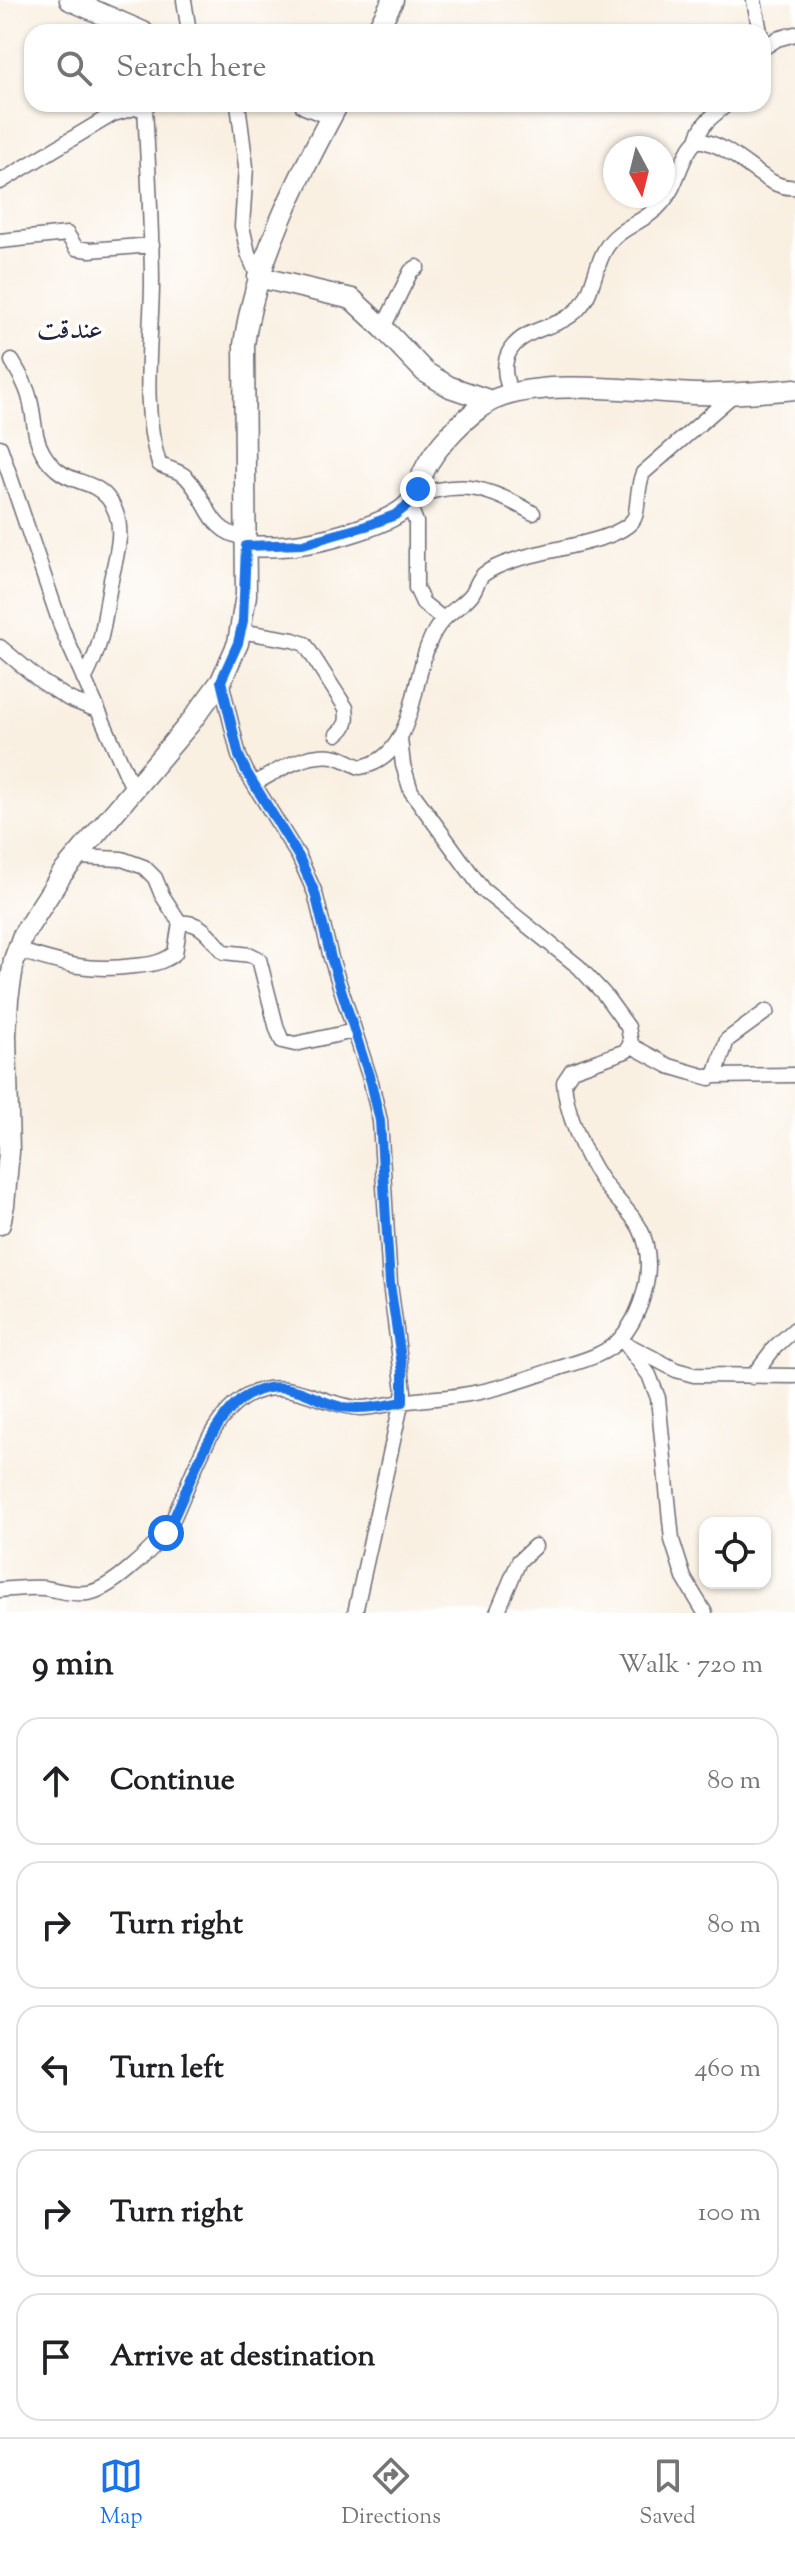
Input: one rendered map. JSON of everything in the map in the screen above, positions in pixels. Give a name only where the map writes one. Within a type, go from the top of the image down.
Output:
[{"type":"main road","points":[[70,0],[125,24]]},
{"type":"main road","points":[[380,24],[393,0]]},
{"type":"main road","points":[[0,1224],[9,1152],[8,999],[17,950],[23,935],[62,874],[134,791],[221,681],[240,631],[246,595],[244,345],[249,310],[266,255],[334,112]]},
{"type":"main road","points":[[258,277],[343,296],[360,304],[425,372],[437,380],[491,401]]},
{"type":"main road","points":[[246,542],[303,544],[395,515],[411,501],[424,469],[449,434],[491,401],[512,395],[587,388],[734,394],[795,389]]},
{"type":"street","points":[[184,0],[188,24]]},
{"type":"street","points":[[754,0],[759,24]]},
{"type":"street","points":[[771,39],[795,34]]},
{"type":"street","points":[[0,182],[113,114],[122,112]]},
{"type":"street","points":[[147,112],[152,245],[149,399],[154,447],[159,464],[184,475],[217,525],[229,535],[246,542]]},
{"type":"street","points":[[239,112],[246,167],[242,226],[258,277]]},
{"type":"street","points":[[512,395],[505,380],[505,365],[511,350],[522,338],[572,316],[581,306],[605,249],[627,226],[664,202],[683,156],[697,140],[708,118],[716,112]]},
{"type":"street","points":[[697,140],[723,146],[777,185],[795,187]]},
{"type":"street","points":[[0,241],[67,234],[76,248],[90,250],[152,245]]},
{"type":"street","points":[[383,328],[411,271],[417,267]]},
{"type":"street","points":[[12,361],[28,389],[34,429],[43,453],[60,474],[91,486],[106,496],[120,529],[103,636],[84,680]]},
{"type":"street","points":[[630,1045],[628,1027],[593,982],[563,953],[483,890],[411,791],[403,765],[400,739],[432,635],[443,619],[472,594],[483,574],[530,554],[584,542],[627,526],[637,513],[637,486],[643,473],[734,394]]},
{"type":"street","points":[[0,447],[62,629],[134,791]]},
{"type":"street","points":[[443,619],[423,603],[416,588],[416,522],[411,501],[448,488],[473,488],[504,497],[533,513]]},
{"type":"street","points":[[240,631],[305,644],[346,708],[345,729],[337,734]]},
{"type":"street","points":[[0,647],[60,693],[97,710]]},
{"type":"street","points":[[221,681],[239,756],[312,883],[380,1121],[390,1284],[403,1372],[403,1402],[355,1613]]},
{"type":"street","points":[[254,784],[287,766],[310,758],[330,756],[360,767],[366,766],[384,755],[400,739]]},
{"type":"street","points":[[17,950],[79,968],[111,969],[160,962],[175,953],[180,923],[155,878],[144,867],[122,859],[77,857]]},
{"type":"street","points":[[180,923],[189,922],[202,927],[228,954],[251,955],[259,959],[282,1041],[295,1044],[354,1031]]},
{"type":"street","points":[[713,1076],[727,1040],[767,1011]]},
{"type":"street","points":[[630,1045],[704,1078],[795,1075]]},
{"type":"street","points":[[0,1590],[41,1588],[86,1594],[100,1589],[121,1574],[166,1533],[218,1423],[237,1402],[253,1392],[282,1387],[342,1407],[365,1408],[472,1394],[522,1382],[594,1356],[623,1341],[645,1290],[648,1263],[644,1237],[638,1221],[600,1178],[576,1125],[564,1082],[572,1070],[620,1053],[630,1045]]},
{"type":"street","points":[[752,1377],[775,1347],[795,1329]]},
{"type":"street","points":[[623,1341],[676,1370],[694,1375],[795,1376]]},
{"type":"street","points":[[623,1341],[649,1375],[658,1398],[672,1540],[684,1578],[705,1613]]},
{"type":"street","points":[[497,1613],[519,1561],[535,1546]]},
{"type":"district","name":"عندقت","points":[[70,328]]},
{"type":"route","points":[[166,1533],[218,1423],[245,1396],[271,1387],[282,1387],[342,1407],[365,1408],[403,1402],[403,1372],[387,1249],[380,1121],[371,1082],[308,874],[239,756],[221,681],[238,643],[243,621],[246,546],[303,544],[366,526],[395,515],[409,504],[418,489]]}]
